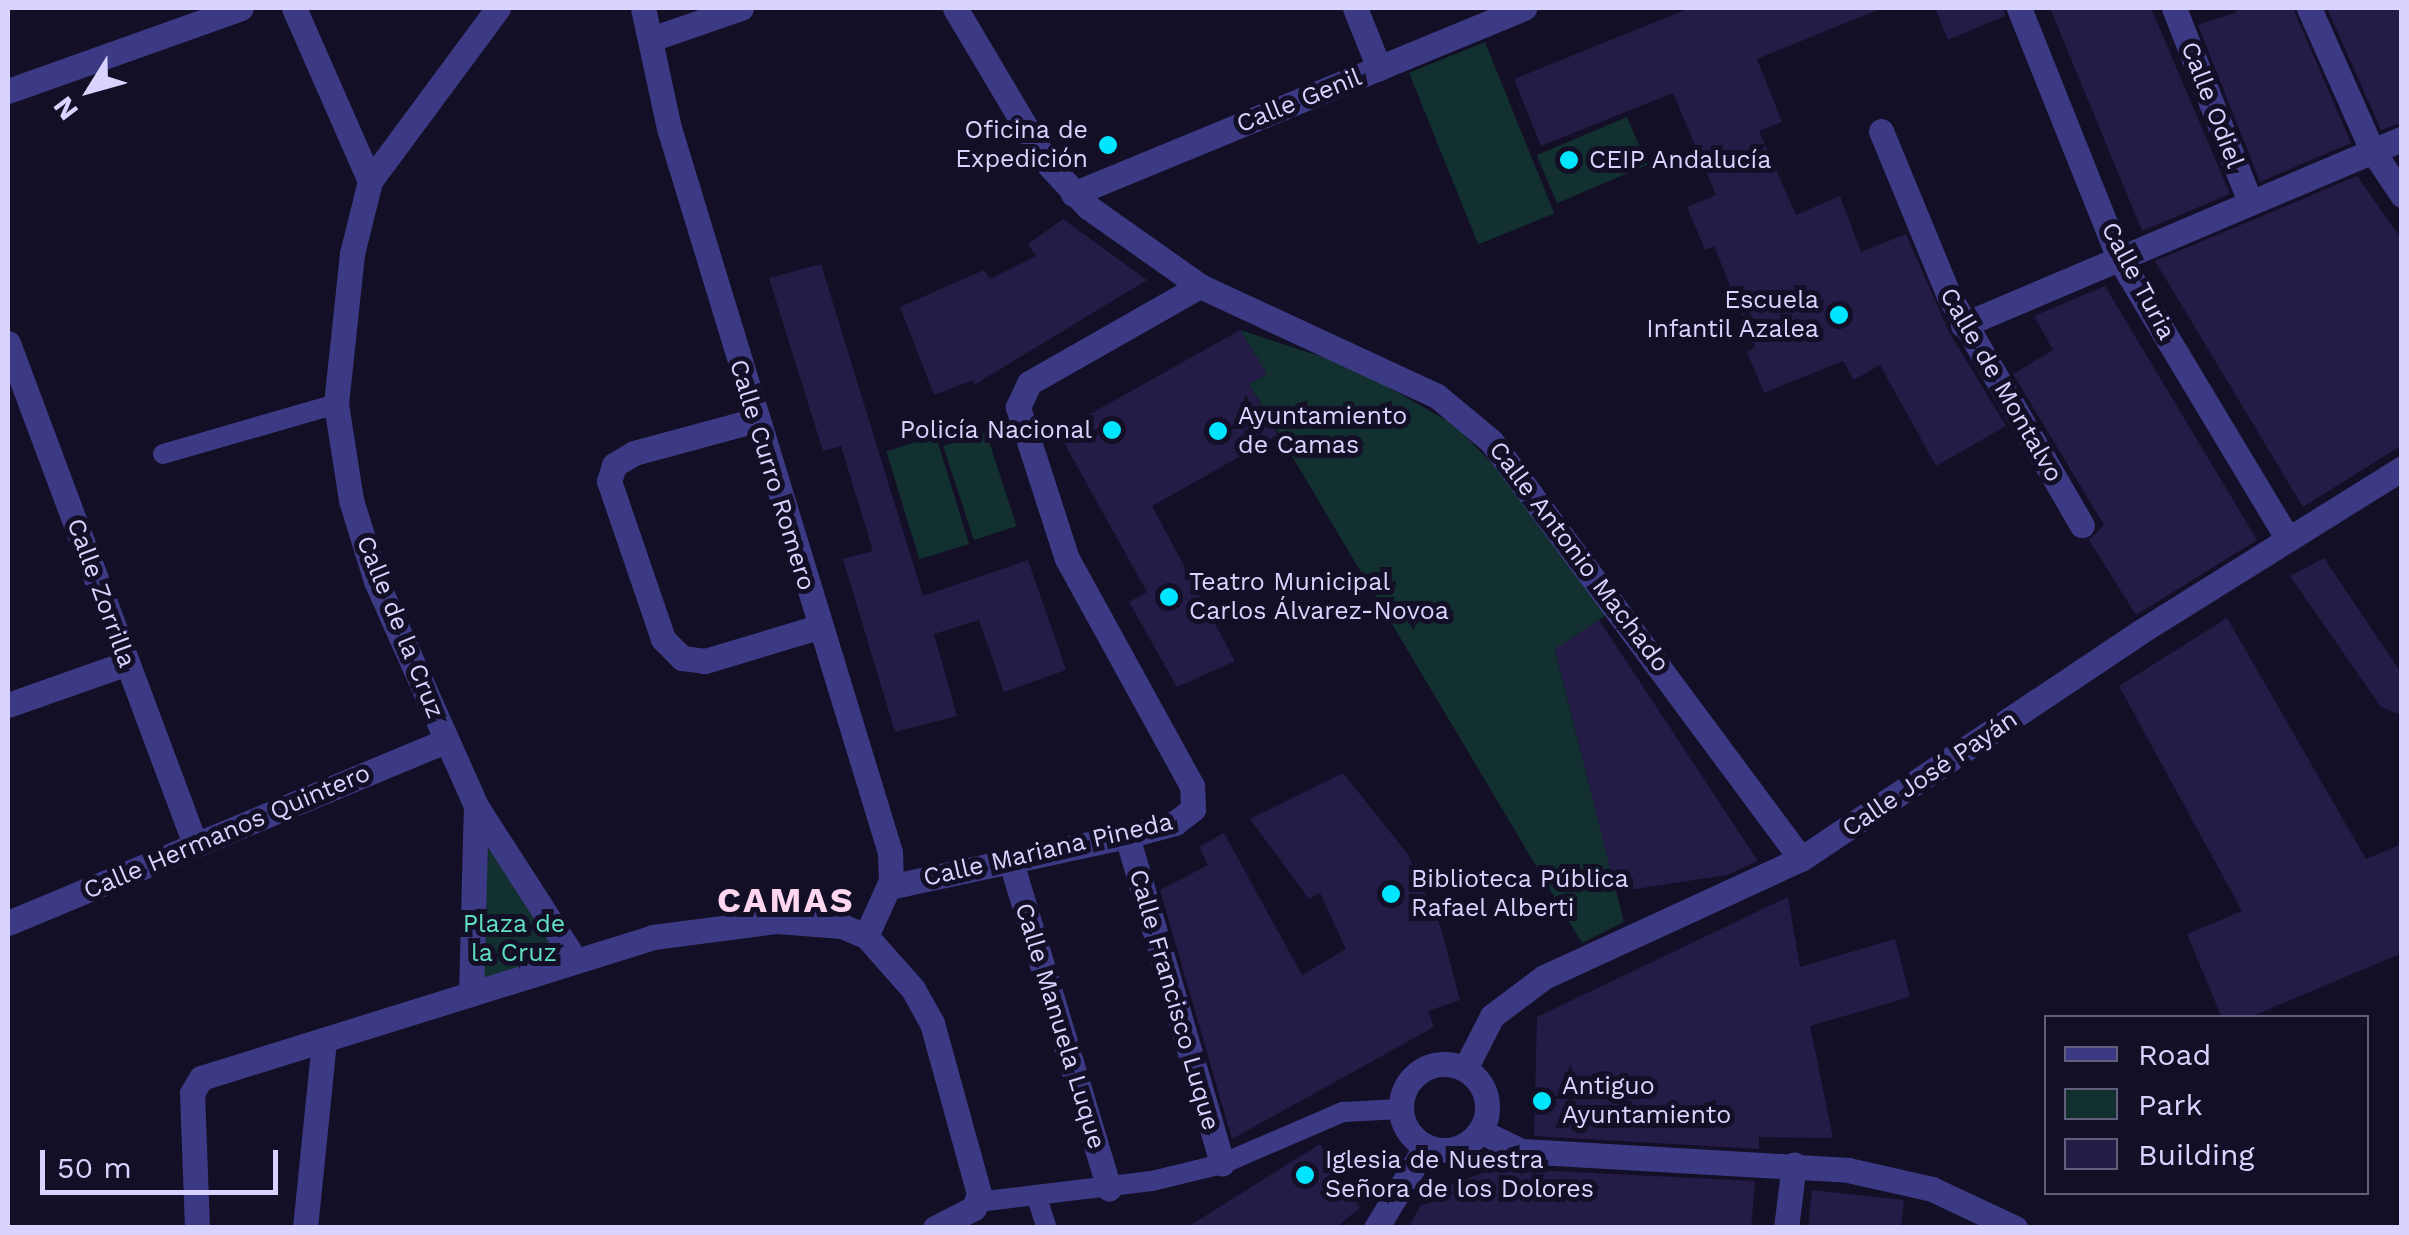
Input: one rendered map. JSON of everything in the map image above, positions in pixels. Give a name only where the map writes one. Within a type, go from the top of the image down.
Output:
[{"type":"street","points":[[8,91],[241,8]]},
{"type":"street","points":[[294,8],[370,181]]},
{"type":"street","name":"Calle de la Cruz","points":[[498,8],[370,181],[352,254],[336,404],[351,500],[376,581],[476,806],[576,961]]},
{"type":"street","name":"Calle Curro Romero","points":[[643,8],[654,38],[669,128],[890,852],[889,887],[866,936]]},
{"type":"street","points":[[654,38],[742,8]]},
{"type":"street","name":"Calle Antonio Machado","points":[[955,8],[1015,113],[1072,194],[1200,286],[1437,396],[1469,419],[1614,600],[1802,858]]},
{"type":"street","points":[[1355,8],[1380,68]]},
{"type":"street","name":"Calle Genil","points":[[1072,194],[1524,8]]},
{"type":"street","name":"Calle Turia","points":[[2019,8],[2119,258],[2288,539]]},
{"type":"street","points":[[2309,8],[2372,150],[2402,195]]},
{"type":"street","name":"Calle Odiel","points":[[2182,10],[2250,202]]},
{"type":"street","name":"Calle de Montalvo","points":[[1881,131],[1964,325],[2082,525]]},
{"type":"street","points":[[1964,325],[2402,139]]},
{"type":"street","name":"Calle Mariana Pineda","points":[[889,887],[1127,836],[1184,818],[1196,799],[1067,559],[1018,407],[1040,376],[1200,286]]},
{"type":"street","name":"Calle Zorrilla","points":[[9,353],[194,844]]},
{"type":"street","points":[[163,454],[336,404]]},
{"type":"street","points":[[756,420],[634,454],[614,465],[609,481],[663,639],[682,658],[706,661],[818,626]]},
{"type":"street","name":"Calle José Payán","points":[[1464,1069],[1492,1016],[1544,977],[1802,858],[2402,468]]},
{"type":"street","points":[[8,705],[127,663]]},
{"type":"street","name":"Calle Hermanos Quintero","points":[[8,923],[446,740]]},
{"type":"street","name":"Calle de la Cruz","points":[[472,994],[476,806]]},
{"type":"street","name":"Calle Francisco Luque","points":[[1127,836],[1222,1164]]},
{"type":"street","name":"Calle Manuela Luque","points":[[1011,862],[1109,1189]]},
{"type":"street","points":[[197,1228],[195,1084],[576,961],[684,931],[777,921],[842,926],[866,936],[914,988],[932,1023],[978,1202]]},
{"type":"street","points":[[305,1228],[324,1042]]},
{"type":"street","points":[[1427,1068],[1464,1069],[1486,1097],[1480,1131],[1461,1146],[1426,1146],[1408,1130],[1402,1109],[1408,1084],[1427,1068]]},
{"type":"street","points":[[936,1228],[978,1202],[1109,1189],[1222,1164],[1343,1112],[1402,1109]]},
{"type":"street","points":[[1480,1131],[1528,1152],[1794,1164],[1932,1189],[2015,1228]]},
{"type":"street","points":[[1376,1228],[1426,1146]]},
{"type":"street","points":[[1786,1228],[1794,1164]]},
{"type":"street","points":[[1037,1198],[1047,1228]]},
{"type":"green space","points":[[1485,42],[1554,214],[1478,244],[1409,73]]},
{"type":"green space","points":[[1627,117],[1647,165],[1557,203],[1537,155]]},
{"type":"green space","points":[[1240,330],[1353,367],[1453,424],[1503,474],[1608,614],[1555,650],[1624,922],[1582,943],[1249,384],[1267,374]]},
{"type":"green space","points":[[986,432],[1017,526],[974,540],[943,446]]},
{"type":"green space","points":[[936,436],[969,544],[919,559],[886,451]]},
{"type":"green space","name":"Plaza de la Cruz","points":[[489,849],[563,957],[482,981],[485,852]]},
{"type":"building","points":[[1690,8],[1882,8],[1757,59],[1782,122],[1759,131],[1796,215],[1840,196],[1861,252],[1906,234],[1949,332],[2006,426],[1936,466],[1880,365],[1854,380],[1843,361],[1764,393],[1747,352],[1755,347],[1714,246],[1705,250],[1687,207],[1716,195],[1673,93],[1541,146],[1514,79]]},
{"type":"building","points":[[1935,8],[2003,8],[2005,16],[1948,40]]},
{"type":"building","points":[[2050,8],[2151,8],[2230,194],[2142,231]]},
{"type":"building","points":[[2235,8],[2293,8],[2351,143],[2260,182],[2198,25],[2237,12]]},
{"type":"building","points":[[2327,8],[2402,8],[2402,123],[2381,130]]},
{"type":"building","points":[[2357,176],[2402,240],[2402,445],[2303,507],[2155,261]]},
{"type":"building","points":[[1063,219],[1147,280],[974,385],[973,380],[934,395],[900,307],[984,270],[990,279],[1036,256],[1028,244]]},
{"type":"building","points":[[821,264],[923,596],[1028,560],[1066,670],[1004,692],[979,620],[934,634],[957,716],[895,732],[843,559],[873,551],[841,446],[823,451],[769,278]]},
{"type":"building","points":[[2105,286],[2257,540],[2136,615],[2089,540],[2104,525],[2013,374],[2053,350],[2034,316]]},
{"type":"building","points":[[1240,330],[1267,374],[1249,384],[1278,435],[1152,506],[1235,661],[1177,687],[1129,602],[1147,592],[1058,432]]},
{"type":"building","points":[[2324,558],[2402,674],[2402,715],[2381,707],[2290,576]]},
{"type":"building","points":[[2227,618],[2366,859],[2402,844],[2402,953],[2255,1015],[2221,1015],[2187,934],[2242,911],[2119,686]]},
{"type":"building","points":[[1599,620],[1758,861],[1727,875],[1616,892],[1555,649]]},
{"type":"building","points":[[1343,773],[1407,853],[1441,928],[1460,1000],[1428,1011],[1434,1027],[1232,1139],[1160,890],[1208,865],[1199,847],[1224,833],[1302,975],[1346,949],[1320,893],[1309,899],[1250,819]]},
{"type":"building","points":[[1788,897],[1800,967],[1895,939],[1910,997],[1810,1026],[1833,1138],[1759,1137],[1759,1149],[1534,1136],[1537,1017]]},
{"type":"building","name":"Iglesia de Nuestra Señora de los Dolores","points":[[1320,1144],[1360,1208],[1335,1228],[1186,1228]]},
{"type":"building","points":[[1496,1168],[1755,1181],[1751,1228],[1408,1228],[1421,1205],[1447,1198],[1445,1187]]},
{"type":"building","points":[[1812,1190],[1904,1200],[1901,1228],[1808,1228]]},
{"type":"place","name":"Oficina de Expedición","points":[[1108,145]]},
{"type":"place","name":"CEIP Andalucía","points":[[1569,160]]},
{"type":"place","name":"Escuela Infantil Azalea","points":[[1839,315]]},
{"type":"place","name":"Policía Nacional","points":[[1112,430]]},
{"type":"place","name":"Ayuntamiento de Camas","points":[[1218,431]]},
{"type":"place","name":"Teatro Municipal Carlos Álvarez-Novoa","points":[[1169,597]]},
{"type":"place","name":"Biblioteca Pública Rafael Alberti","points":[[1391,894]]},
{"type":"place","name":"Antiguo Ayuntamiento","points":[[1542,1101]]},
{"type":"place","name":"Iglesia de Nuestra Señora de los Dolores","points":[[1305,1175]]},
{"type":"district","name":"CAMAS","points":[[786,900]]}]
